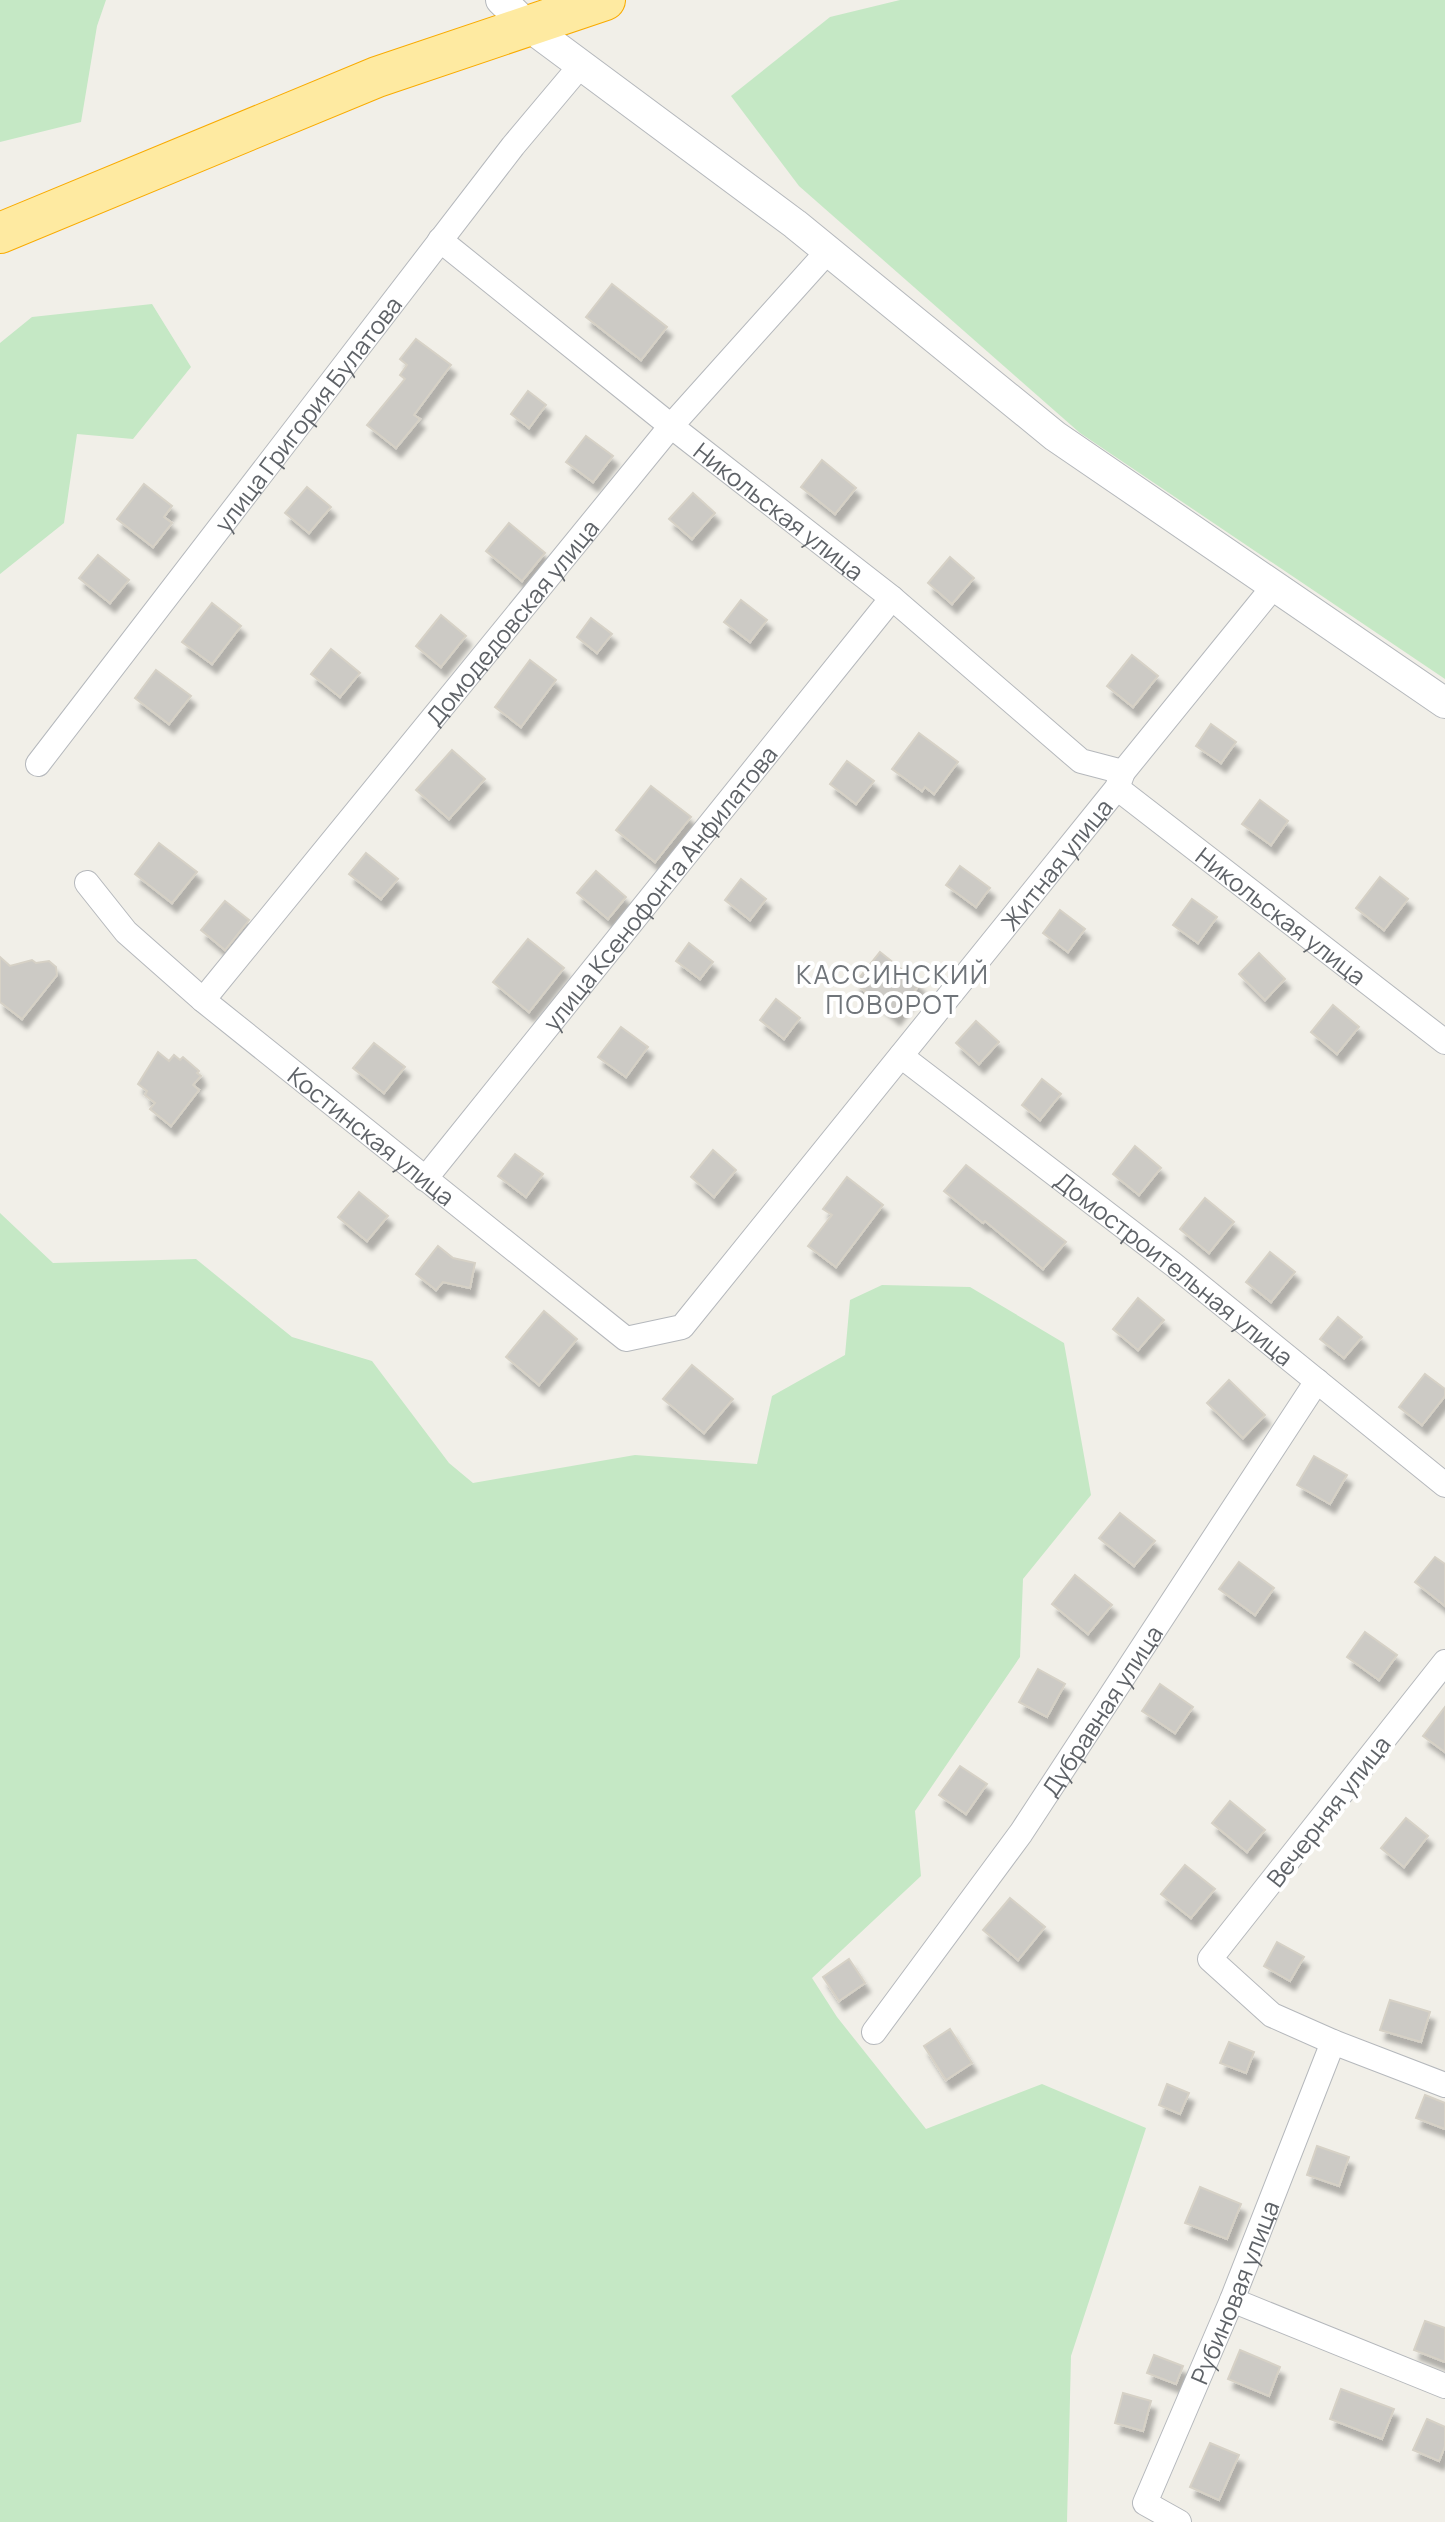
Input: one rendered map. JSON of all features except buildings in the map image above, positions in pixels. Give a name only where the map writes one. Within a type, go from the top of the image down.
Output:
[{"type":"highway","points":[[0,233],[377,77],[514,12],[605,0]]},
{"type":"street","points":[[514,12],[828,251],[1055,436],[1445,703]]},
{"type":"street","name":"улица Григория Булатова","points":[[38,764],[513,146],[581,65]]},
{"type":"street","name":"Никольская улица","points":[[440,240],[892,598],[1081,761],[1120,780],[1445,1042]]},
{"type":"street","name":"Домодедовская улица","points":[[203,1000],[671,426],[828,251]]},
{"type":"street","name":"Житная улица","points":[[682,1327],[1274,586]]},
{"type":"street","name":"улица Ксенофонта Анфилатова","points":[[425,1179],[892,598]]},
{"type":"street","name":"Костинская улица","points":[[87,883],[126,932],[203,1000],[626,1339],[682,1327]]},
{"type":"street","name":"Домостроительная улица","points":[[901,1056],[1174,1265],[1445,1485]]},
{"type":"street","name":"Дубравная улица","points":[[874,2032],[1021,1833],[1317,1381]]},
{"type":"street","name":"Вечерняя улица","points":[[1333,2042],[1272,2015],[1210,1959],[1445,1662]]},
{"type":"street","points":[[1333,2042],[1445,2085]]},
{"type":"street","name":"Рубиновая улица","points":[[1179,2522],[1145,2503],[1232,2300],[1333,2042]]},
{"type":"street","points":[[1232,2300],[1445,2386]]},
{"type":"green space","points":[[0,0],[106,0],[97,26],[81,122],[0,142]]},
{"type":"green space","points":[[900,0],[1445,0],[1445,679],[1080,433],[799,186],[731,96],[830,17]]},
{"type":"green space","points":[[152,304],[191,367],[133,439],[77,434],[64,523],[0,574],[0,343],[32,317]]},
{"type":"green space","points":[[0,1213],[53,1263],[196,1259],[292,1337],[372,1361],[449,1463],[473,1483],[635,1455],[757,1464],[772,1396],[845,1355],[850,1300],[882,1285],[970,1287],[1064,1343],[1091,1495],[1023,1579],[1020,1657],[915,1811],[921,1876],[812,1978],[837,2017],[926,2129],[1042,2084],[1146,2128],[1071,2356],[1067,2522],[0,2522]]},
{"type":"district","name":"КАССИНСКИЙ ПОВОРОТ","points":[[893,989]]}]
